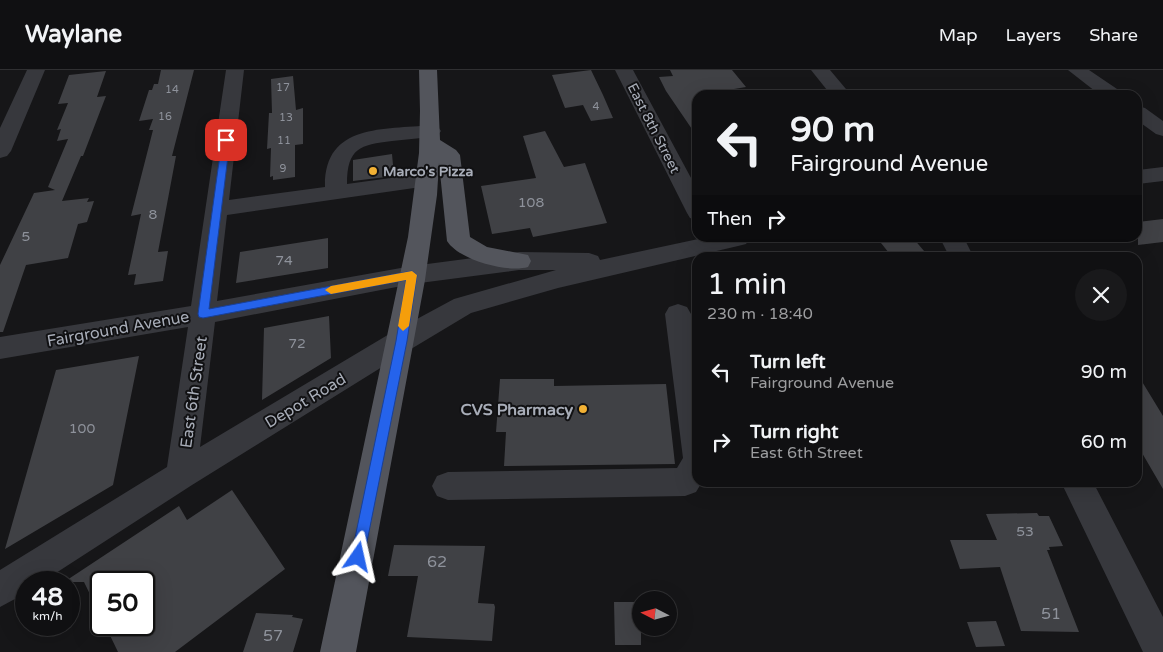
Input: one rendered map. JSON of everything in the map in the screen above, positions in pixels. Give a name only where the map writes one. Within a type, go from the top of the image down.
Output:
[{"type":"main road","points":[[338,652],[401,341],[427,180],[431,137],[428,70]]},
{"type":"main road","points":[[431,137],[448,155],[458,241],[466,248],[477,253],[519,261]]},
{"type":"street","points":[[0,151],[36,70]]},
{"type":"street","name":"East 6th Street","points":[[181,475],[218,209],[235,70]]},
{"type":"street","name":"East 8th Street","points":[[624,70],[692,201]]},
{"type":"street","points":[[820,70],[837,90]]},
{"type":"street","points":[[1077,70],[1106,90]]},
{"type":"street","points":[[1142,115],[1163,130]]},
{"type":"street","points":[[336,193],[337,163],[352,143],[362,138],[431,137]]},
{"type":"street","points":[[1142,177],[1163,174]]},
{"type":"street","points":[[218,209],[427,180]]},
{"type":"street","name":"Depot Road","points":[[0,590],[181,475],[401,341],[463,306],[558,279],[632,262],[705,242]]},
{"type":"street","name":"Depot Road","points":[[412,275],[519,261],[632,262]]},
{"type":"street","name":"Fairground Avenue","points":[[0,348],[203,314],[412,275]]},
{"type":"street","points":[[678,314],[692,414]]},
{"type":"street","points":[[448,486],[685,482],[692,472]]},
{"type":"street","points":[[1079,487],[1162,652]]},
{"type":"building","points":[[161,70],[194,70],[172,156],[176,156],[158,252],[168,251],[163,281],[134,285],[136,274],[128,275],[141,214],[131,216],[153,130],[149,130],[153,119],[139,121],[149,90],[152,90],[154,84],[158,84]]},
{"type":"building","points":[[591,70],[613,118],[591,121],[583,105],[565,108],[552,75]]},
{"type":"building","points":[[670,70],[732,70],[746,87],[728,90],[692,90],[692,129],[666,91],[659,77],[673,76]]},
{"type":"building","points":[[106,71],[97,97],[106,96],[83,156],[81,156],[62,201],[89,198],[87,202],[94,201],[87,222],[78,224],[68,258],[26,265],[3,332],[0,332],[0,265],[34,193],[55,190],[48,187],[68,139],[57,141],[61,129],[57,130],[68,103],[58,104],[69,75]]},
{"type":"building","points":[[293,76],[296,110],[303,108],[303,144],[295,145],[295,177],[273,180],[273,176],[270,177],[271,148],[267,149],[269,113],[272,113],[271,79]]},
{"type":"building","points":[[545,131],[564,167],[585,163],[607,223],[533,237],[530,228],[492,234],[481,186],[536,178],[523,136]]},
{"type":"building","name":"Marco's Pizza","points":[[392,154],[394,176],[353,181],[353,160]]},
{"type":"building","points":[[1163,219],[1163,242],[1138,245],[1138,242],[1142,242],[1142,222]]},
{"type":"building","points":[[328,238],[328,268],[236,283],[240,252]]},
{"type":"building","points":[[880,242],[916,242],[925,252],[888,252]]},
{"type":"building","points":[[329,316],[331,358],[262,400],[264,328]]},
{"type":"building","points":[[139,356],[113,485],[5,549],[56,370]]},
{"type":"building","name":"CVS Pharmacy","points":[[500,379],[554,379],[554,386],[666,384],[675,464],[504,466],[506,432],[496,432]]},
{"type":"building","points":[[1142,382],[1163,416],[1163,489],[1142,453]]},
{"type":"building","points":[[232,490],[285,569],[175,652],[118,652],[110,636],[155,636],[155,571],[90,571],[90,594],[84,582],[80,582],[80,571],[179,506],[187,520]]},
{"type":"building","points":[[1037,513],[1039,516],[1049,516],[1063,546],[1049,547],[1050,550],[1047,550],[1079,632],[1021,631],[1000,567],[960,569],[950,540],[997,540],[986,514]]},
{"type":"building","points":[[394,545],[485,546],[478,603],[494,604],[492,641],[407,637],[418,576],[388,576]]},
{"type":"building","points":[[614,602],[632,602],[632,636],[641,636],[641,645],[615,645]]},
{"type":"building","points":[[256,613],[293,615],[292,617],[303,619],[293,652],[243,652]]},
{"type":"building","points":[[996,621],[1005,646],[976,647],[967,622]]},
{"type":"slow traffic","points":[[331,290],[412,275],[403,326]]},
{"type":"place","name":"Marco's Pizza","points":[[373,171]]},
{"type":"place","name":"CVS Pharmacy","points":[[583,409]]},
{"type":"route","points":[[226,140],[203,314],[412,275],[401,341],[358,557]]}]
